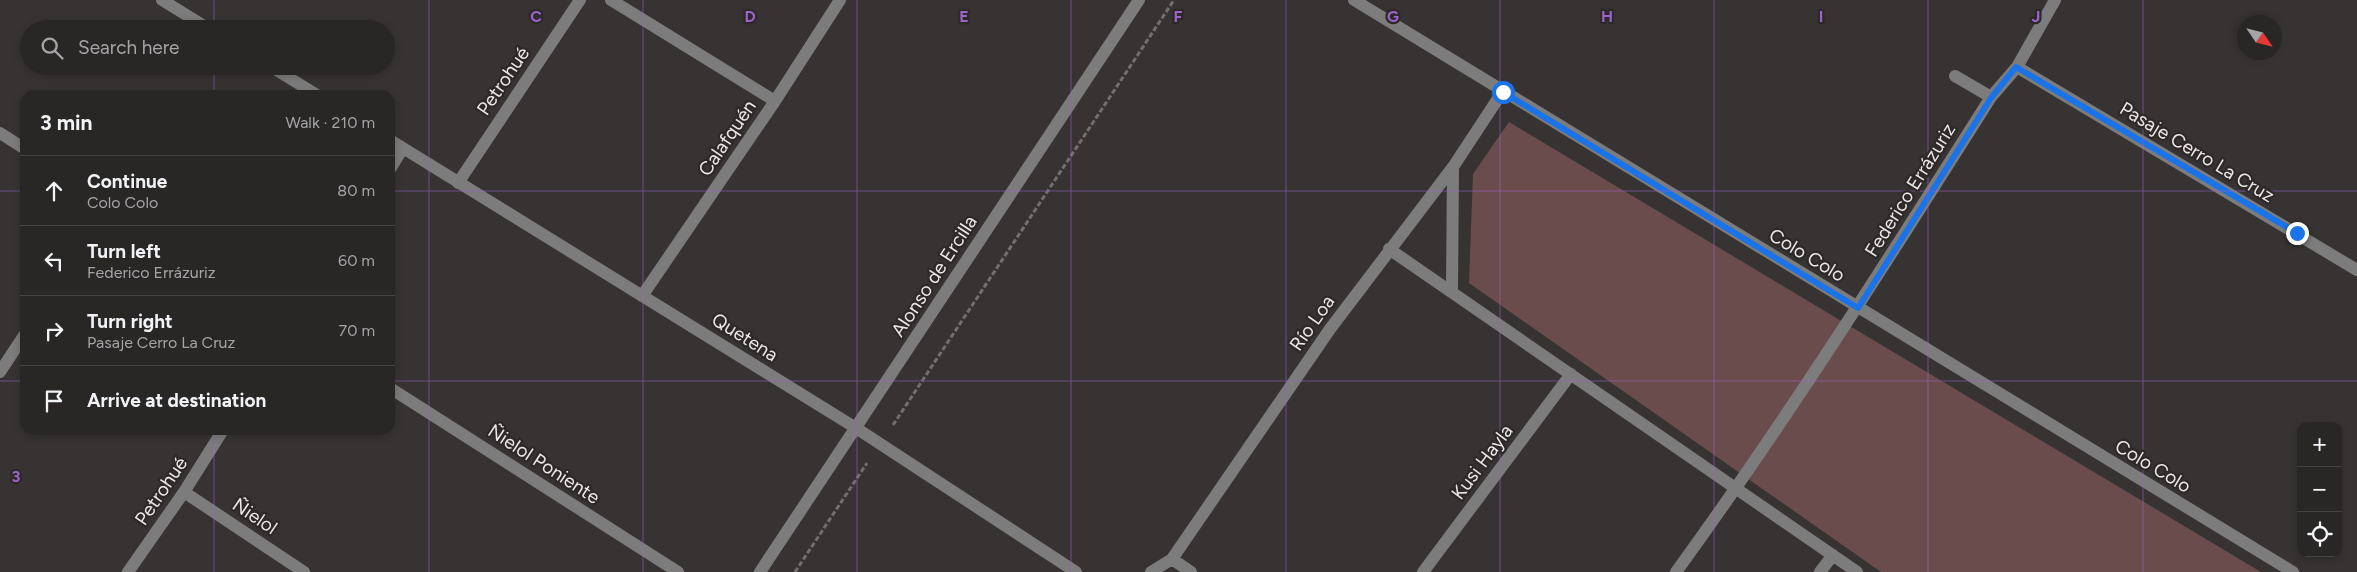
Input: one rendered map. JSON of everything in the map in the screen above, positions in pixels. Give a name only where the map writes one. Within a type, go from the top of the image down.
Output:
[{"type":"street","points":[[162,0],[194,20]]},
{"type":"street","name":"Petrohué","points":[[458,183],[580,0]]},
{"type":"street","points":[[611,0],[776,101]]},
{"type":"street","name":"Calafquén","points":[[642,296],[776,101],[840,0]]},
{"type":"street","name":"Alonso de Ercilla","points":[[760,572],[1139,0]]},
{"type":"street","name":"Colo Colo","points":[[1354,0],[2293,572]]},
{"type":"street","name":"Federico Errázuriz","points":[[1676,572],[1737,488],[1858,308],[1991,98],[2016,67],[2055,0]]},
{"type":"street","name":"Pasaje Cerro La Cruz","points":[[2016,67],[2357,270]]},
{"type":"street","points":[[285,75],[309,90]]},
{"type":"street","points":[[1955,76],[1991,98]]},
{"type":"street","name":"Río Loa","points":[[1151,572],[1172,559],[1330,329],[1453,167],[1503,92]]},
{"type":"street","points":[[0,133],[20,146]]},
{"type":"street","name":"Quetena","points":[[395,143],[856,428],[1076,572]]},
{"type":"street","points":[[395,161],[403,148]]},
{"type":"street","points":[[1452,291],[1453,167]]},
{"type":"street","points":[[1390,248],[1857,572]]},
{"type":"street","points":[[0,372],[20,342]]},
{"type":"street","name":"Kusi Hayla","points":[[1423,572],[1571,374]]},
{"type":"street","name":"Ñielol Poniente","points":[[395,391],[678,572]]},
{"type":"street","name":"Petrohué","points":[[128,572],[184,492],[220,435]]},
{"type":"street","name":"Ñielol","points":[[184,492],[304,572]]},
{"type":"street","points":[[1820,572],[1833,555]]},
{"type":"street","points":[[1172,559],[1191,572]]},
{"type":"path","points":[[795,572],[1174,0]]},
{"type":"shaded area","points":[[1509,122],[2261,572],[1881,572],[1469,283],[1473,174]]},
{"type":"route","points":[[1503,92],[1858,308],[1991,98],[2016,67],[2297,233]]}]
